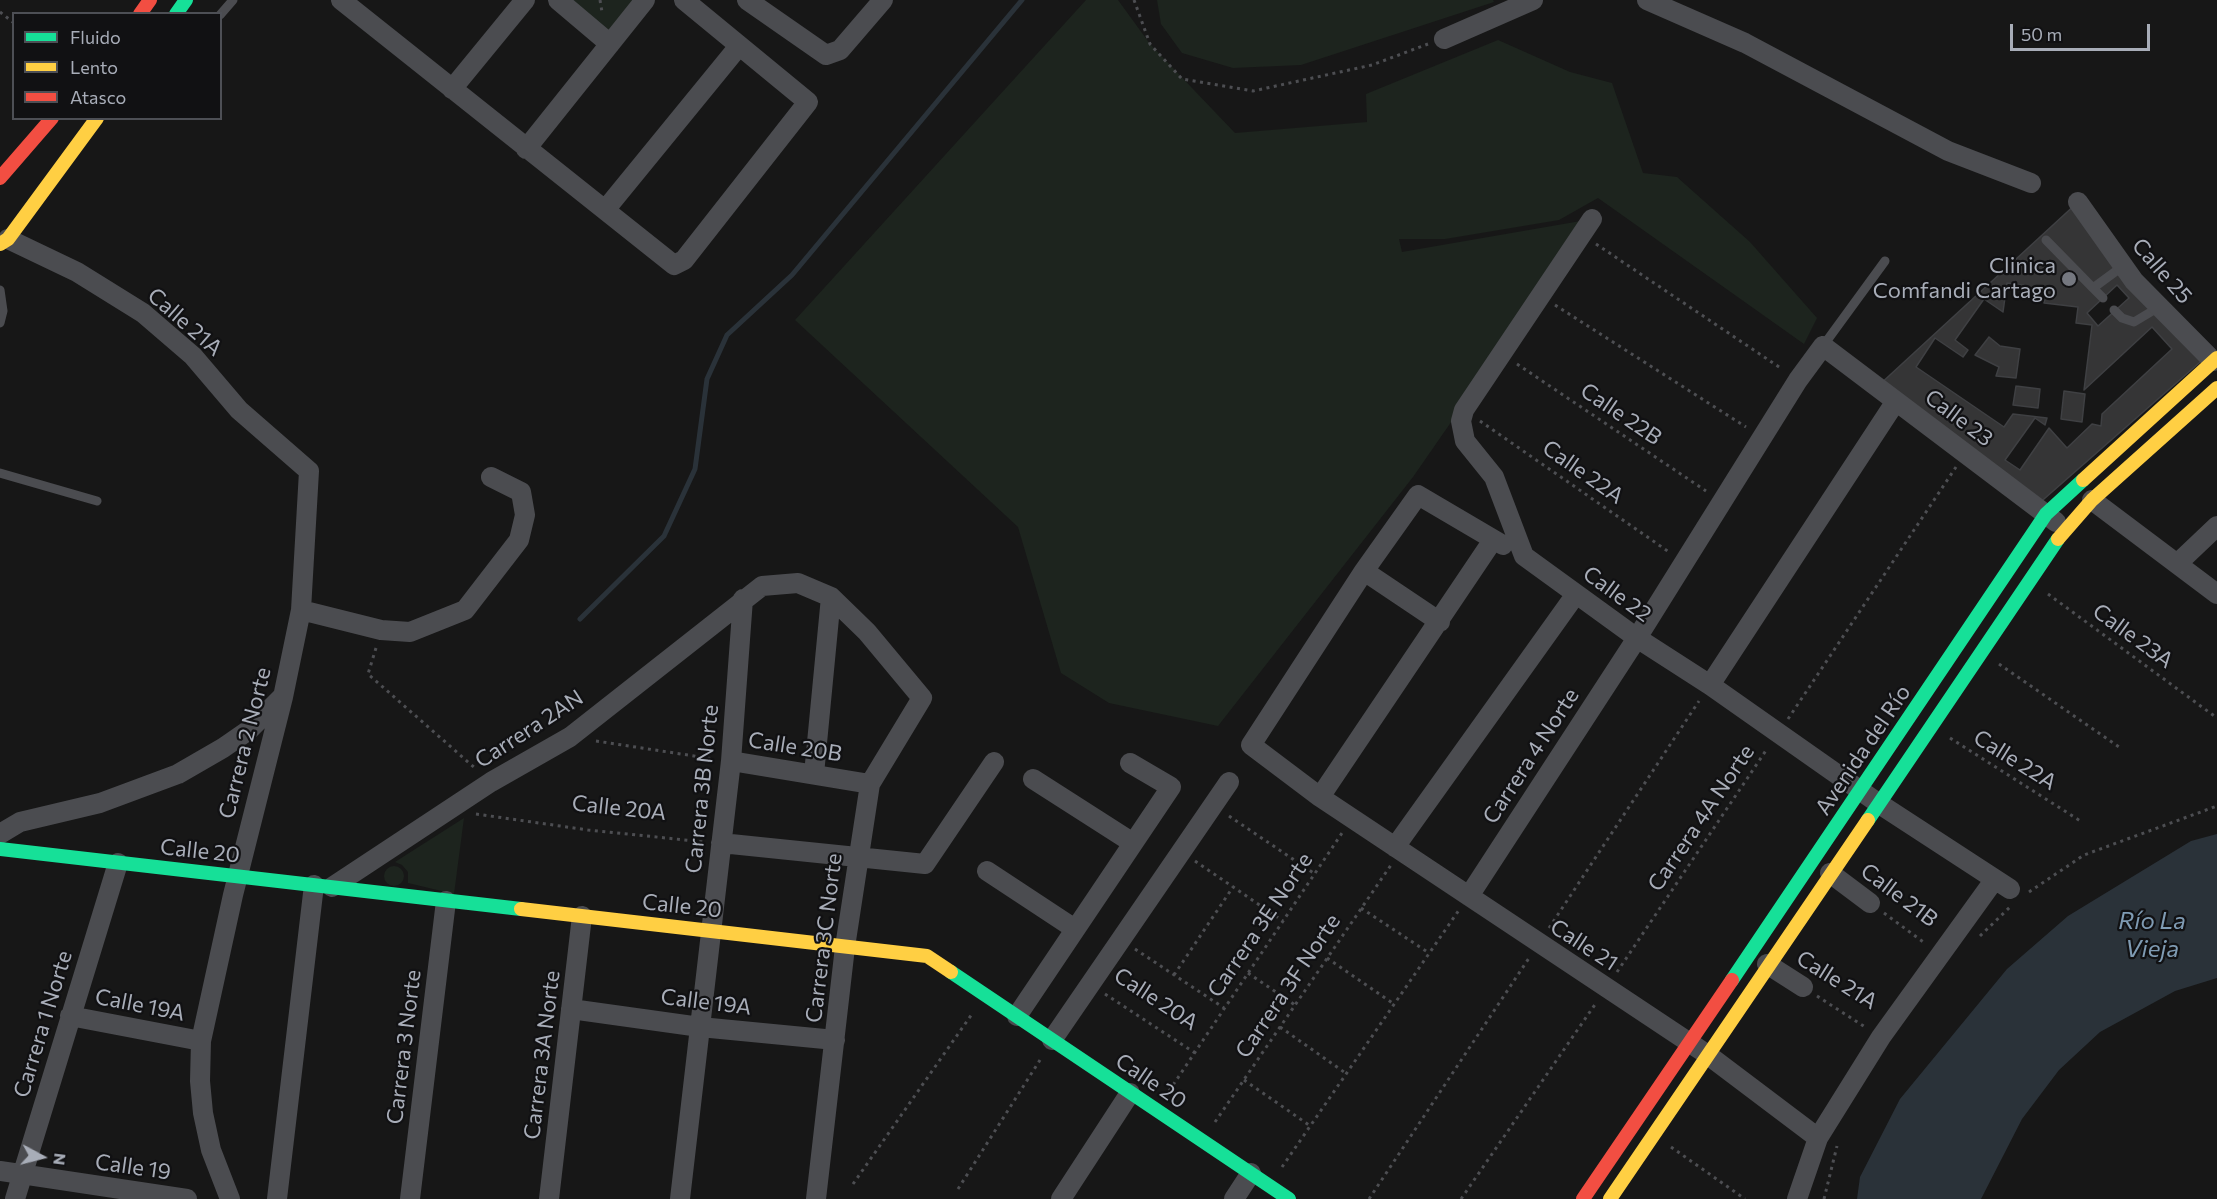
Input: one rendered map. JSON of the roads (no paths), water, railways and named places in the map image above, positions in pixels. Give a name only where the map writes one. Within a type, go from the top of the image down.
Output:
[{"type":"street","points":[[341,0],[674,265],[684,260],[808,102],[684,0]]},
{"type":"street","points":[[452,89],[525,0]]},
{"type":"street","points":[[558,0],[610,44]]},
{"type":"street","points":[[526,149],[645,0]]},
{"type":"street","points":[[752,2],[826,55],[840,50],[884,0]]},
{"type":"street","points":[[1444,39],[1533,0]]},
{"type":"street","points":[[1647,0],[1746,43],[1948,151],[2031,183]]},
{"type":"street","points":[[604,210],[739,45]]},
{"type":"street","points":[[0,178],[50,120]]},
{"type":"street","points":[[4,241],[95,120]]},
{"type":"street","name":"Calle 25","points":[[2078,202],[2123,266],[2159,306],[2216,362]]},
{"type":"street","points":[[1524,556],[1494,477],[1465,441],[1461,429],[1464,410],[1587,227]]},
{"type":"street","name":"Calle 21A","points":[[4,241],[77,272],[142,313],[194,356],[239,410],[309,471]]},
{"type":"street","name":"Carrera 4 Norte","points":[[1469,896],[1637,638],[1798,380],[1823,346]]},
{"type":"street","name":"Calle 23","points":[[1823,346],[2064,530]]},
{"type":"street","name":"Avenida del Río","points":[[1583,1199],[1861,791],[2046,514],[2216,362]]},
{"type":"street","name":"Avenida del Río","points":[[1610,1199],[1767,964],[2064,530],[2092,500],[2217,388]]},
{"type":"street","points":[[1710,685],[1896,401]]},
{"type":"street","name":"Carrera 2 Norte","points":[[230,1199],[211,1150],[203,1113],[200,1081],[201,1041],[238,876],[283,697],[300,610],[309,471]]},
{"type":"street","points":[[300,610],[381,630],[410,632],[465,610],[519,540],[525,515],[520,492],[491,477]]},
{"type":"street","name":"Calle 22","points":[[1364,571],[1418,495],[1524,556],[1637,638],[1710,685],[1878,803],[2011,892],[1940,954],[1881,1037],[1818,1138]]},
{"type":"street","points":[[2092,500],[2217,594]]},
{"type":"street","points":[[2178,563],[2217,526]]},
{"type":"street","points":[[1320,797],[1440,622],[1493,540]]},
{"type":"street","points":[[1364,571],[1440,622]]},
{"type":"street","name":"Calle 21","points":[[1364,571],[1251,745],[1352,819],[1708,1055],[1818,1138]]},
{"type":"street","name":"Carrera 2AN","points":[[323,886],[451,810],[490,782],[570,737],[762,586],[798,583],[831,597]]},
{"type":"street","points":[[1397,849],[1576,594]]},
{"type":"street","points":[[814,774],[831,597]]},
{"type":"street","name":"Carrera 3C Norte","points":[[816,1199],[844,947],[870,784],[922,698],[867,632],[831,597]]},
{"type":"street","name":"Carrera 3B Norte","points":[[680,1199],[731,761],[743,599]]},
{"type":"street","points":[[0,834],[20,822],[100,803],[178,774],[249,730],[283,697]]},
{"type":"street","name":"Calle 20B","points":[[731,761],[870,784]]},
{"type":"street","points":[[721,843],[925,864],[994,762]]},
{"type":"street","points":[[1017,1016],[1170,787],[1130,763]]},
{"type":"street","points":[[1033,779],[1133,843]]},
{"type":"street","points":[[1052,1040],[1229,782]]},
{"type":"street","name":"Calle 20","points":[[0,849],[927,956],[1289,1199]]},
{"type":"street","name":"Carrera 1 Norte","points":[[15,1199],[118,863]]},
{"type":"street","points":[[987,872],[1075,929]]},
{"type":"street","name":"Calle 21B","points":[[1830,873],[1870,903]]},
{"type":"street","points":[[277,1199],[323,886]]},
{"type":"street","name":"Carrera 3 Norte","points":[[410,1199],[446,901]]},
{"type":"street","name":"Carrera 3A Norte","points":[[549,1199],[582,916]]},
{"type":"street","name":"Calle 21A","points":[[1767,964],[1803,987]]},
{"type":"street","name":"Calle 19A","points":[[571,1009],[700,1027],[835,1041]]},
{"type":"street","name":"Calle 19A","points":[[70,1016],[201,1041]]},
{"type":"street","points":[[1061,1199],[1130,1093]]},
{"type":"street","points":[[1797,1199],[1818,1138]]},
{"type":"street","name":"Calle 19","points":[[0,1171],[188,1199]]},
{"type":"street","points":[[1234,1199],[1251,1173]]},
{"type":"lane","points":[[222,13],[233,0]]},
{"type":"lane","points":[[2046,240],[2103,298]]},
{"type":"lane","points":[[1823,346],[1885,261]]},
{"type":"lane","points":[[2093,288],[2123,266]]},
{"type":"lane","points":[[0,290],[3,311],[0,322]]},
{"type":"lane","points":[[2114,310],[2122,318],[2134,322],[2159,306]]},
{"type":"lane","points":[[0,473],[97,501]]},
{"type":"water","name":"Río La Vieja","points":[[2217,834],[2217,978],[2175,991],[2100,1032],[2059,1070],[2022,1119],[1981,1199],[1857,1199],[1860,1177],[1900,1099],[2007,969],[2068,916],[2191,841]]},
{"type":"waterway","points":[[580,619],[664,536],[695,469],[707,379],[727,335],[792,275],[1022,0]]},
{"type":"place","name":"Clinica Comfandi Cartago","points":[[2069,279]]}]
